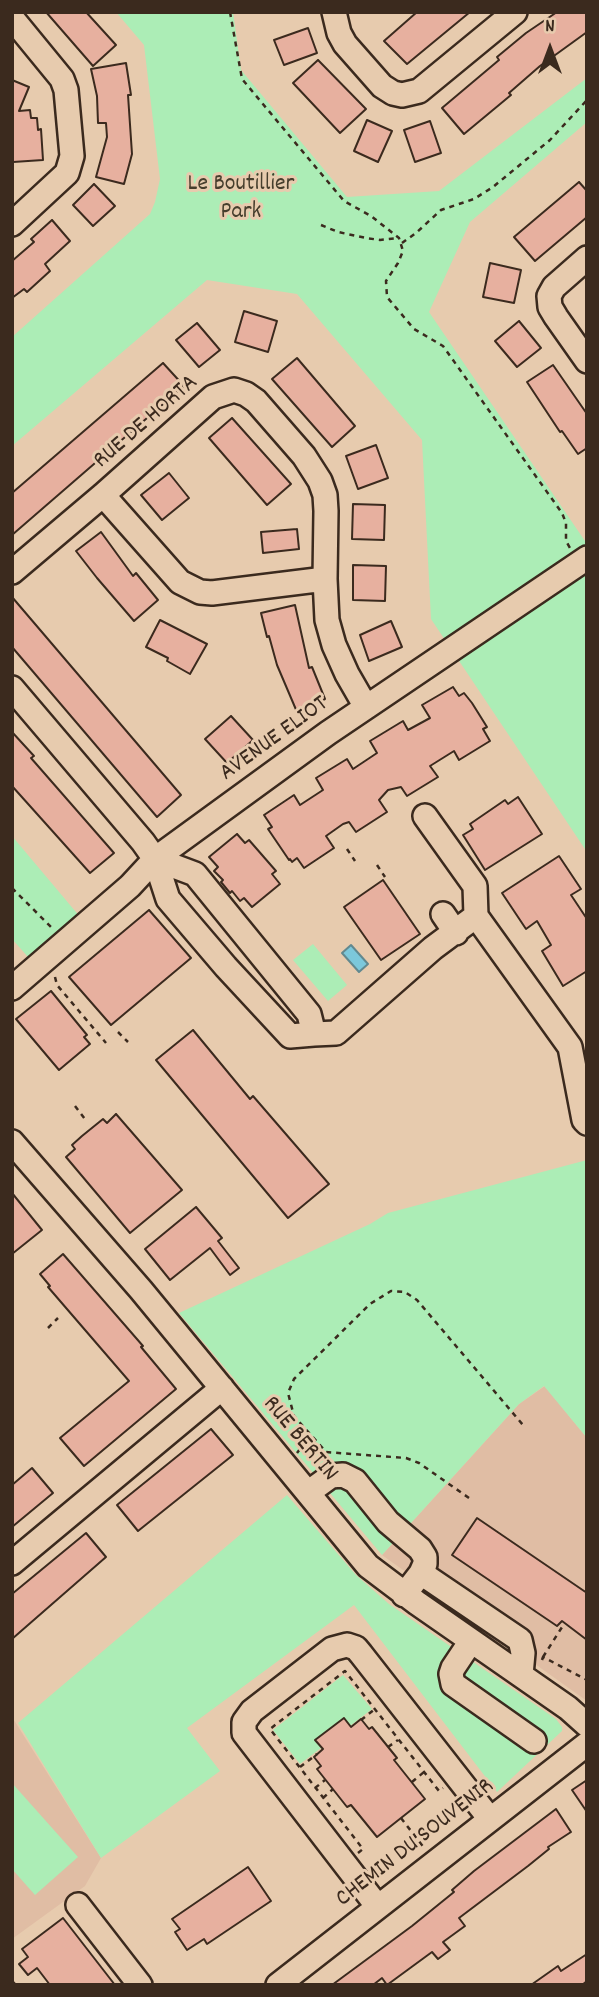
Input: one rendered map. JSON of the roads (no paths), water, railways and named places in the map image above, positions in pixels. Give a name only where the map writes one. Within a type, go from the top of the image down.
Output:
[{"type":"street","points":[[334,12],[345,44],[382,86],[402,95],[419,91],[514,12]]},
{"type":"street","points":[[12,18],[62,79],[66,90],[72,156],[67,173],[12,224]]},
{"type":"street","points":[[587,258],[554,287],[549,296],[550,307],[587,361]]},
{"type":"street","name":"RUE DE HORTA","points":[[12,572],[213,397],[234,390],[246,394],[256,401],[297,447],[320,481],[325,495],[326,511],[327,620],[334,645],[366,707]]},
{"type":"street","points":[[103,495],[180,582],[200,592],[212,593],[325,579]]},
{"type":"street","name":"AVENUE ELIOT","points":[[12,988],[130,886],[155,859],[579,555]]},
{"type":"street","points":[[12,688],[143,842],[155,859],[168,900],[290,1036],[336,1033],[433,948],[450,923],[476,916]]},
{"type":"street","points":[[425,816],[475,886],[476,916],[570,1047],[584,1120],[587,1123]]},
{"type":"street","points":[[155,859],[195,874],[309,1014],[314,1034]]},
{"type":"street","points":[[226,967],[252,942]]},
{"type":"street","name":"RUE BERTIN","points":[[12,1142],[141,1290],[368,1566],[404,1595],[471,1641],[529,1672],[587,1725]]},
{"type":"street","points":[[12,1563],[222,1388]]},
{"type":"street","points":[[309,1492],[331,1476],[343,1475],[355,1481],[388,1522],[420,1549],[425,1556],[421,1573],[404,1595]]},
{"type":"street","points":[[421,1573],[520,1640],[529,1672]]},
{"type":"street","points":[[471,1641],[453,1668],[453,1684],[534,1741]]},
{"type":"street","points":[[378,1907],[244,1733],[244,1722],[252,1712],[332,1649],[347,1645],[356,1648],[491,1819]]},
{"type":"street","name":"CHEMIN DU SOUVENIR","points":[[278,1985],[587,1744]]},
{"type":"street","points":[[78,1905],[140,1985]]},
{"type":"water","points":[[351,945],[368,964],[359,972],[342,953]]},
{"type":"park label","name":"Le Boutillier Park","points":[[241,200]]}]
